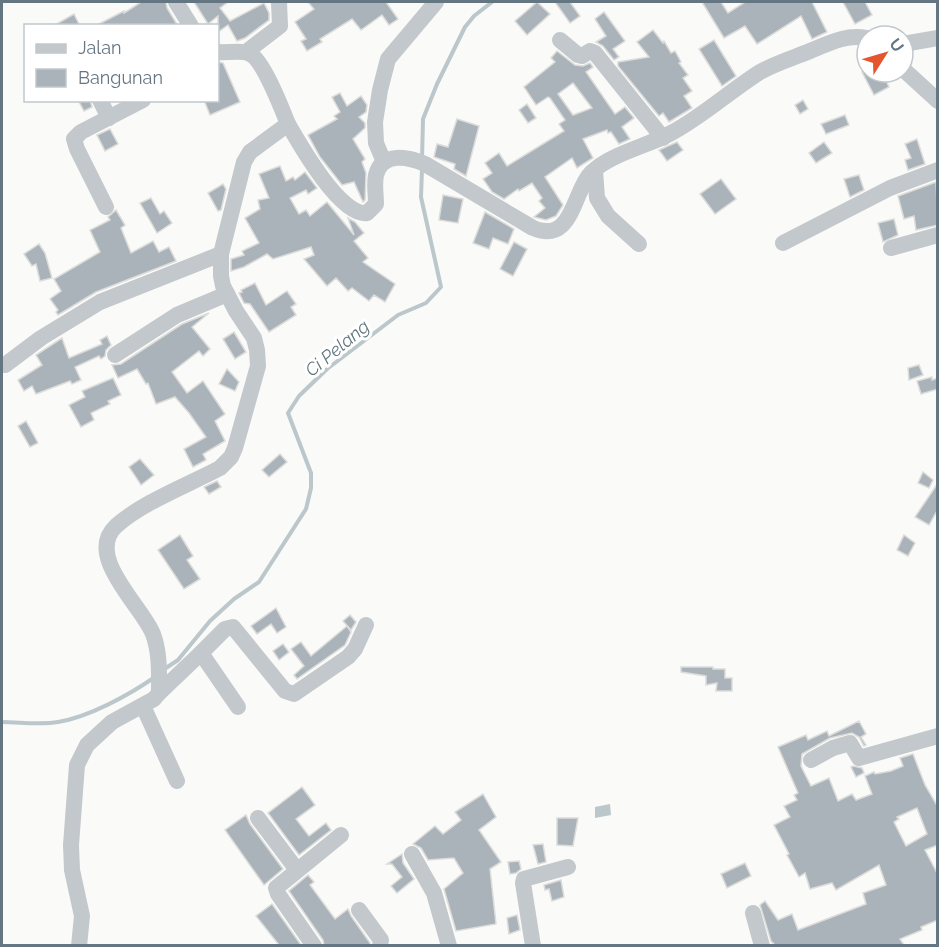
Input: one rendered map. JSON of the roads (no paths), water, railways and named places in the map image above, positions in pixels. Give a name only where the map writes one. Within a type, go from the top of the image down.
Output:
[{"type":"street","points":[[177,2],[190,24]]},
{"type":"street","points":[[246,52],[280,25],[279,2]]},
{"type":"street","points":[[384,162],[376,143],[375,122],[388,59],[436,2]]},
{"type":"street","points":[[219,52],[246,52],[253,55],[274,92],[288,124],[326,183],[337,197],[354,212],[367,213],[376,204],[376,176],[379,167],[384,162],[401,157],[420,161],[541,231],[550,232],[566,222],[586,179],[595,170],[619,156],[663,138],[773,65],[838,39],[855,36]]},
{"type":"street","points":[[915,42],[938,38]]},
{"type":"street","points":[[560,40],[578,55],[584,56],[590,51],[595,53],[663,138]]},
{"type":"street","points":[[915,80],[938,101]]},
{"type":"street","points":[[101,102],[109,118]]},
{"type":"street","points":[[106,207],[76,149],[74,139],[81,132],[139,102]]},
{"type":"street","points":[[159,680],[157,646],[152,631],[121,585],[107,557],[108,537],[123,521],[138,511],[220,468],[231,457],[235,448],[258,366],[257,350],[254,338],[227,294],[221,276],[221,254],[244,162],[250,152],[288,124]]},
{"type":"street","points":[[595,170],[597,198],[608,216],[639,244]]},
{"type":"street","points":[[783,243],[890,188],[938,170]]},
{"type":"street","points":[[891,248],[938,235]]},
{"type":"street","points":[[5,365],[40,338],[100,302],[221,254]]},
{"type":"street","points":[[115,355],[177,315],[227,294]]},
{"type":"street","points":[[79,945],[82,915],[72,870],[71,844],[77,765],[87,745],[112,722],[143,706],[159,680],[201,653],[225,629],[233,627],[285,692],[294,694],[348,657],[355,649],[366,626]]},
{"type":"street","points":[[201,653],[238,707]]},
{"type":"street","points":[[143,706],[177,781]]},
{"type":"street","points":[[811,760],[850,743],[859,758],[938,736]]},
{"type":"street","points":[[258,818],[297,870]]},
{"type":"street","points":[[314,945],[276,891],[279,884],[341,835]]},
{"type":"street","points":[[412,854],[434,893],[449,945]]},
{"type":"street","points":[[533,945],[524,879],[568,867]]},
{"type":"street","points":[[359,910],[381,940],[380,945]]},
{"type":"street","points":[[753,913],[762,945]]},
{"type":"waterway","name":"Ci Pelang","points":[[422,159],[423,119],[437,84],[465,27],[474,16],[492,2]]},
{"type":"waterway","name":"Ci Pelang","points":[[163,670],[178,660],[210,621],[234,599],[259,582],[306,509],[311,488],[311,473],[288,413],[299,396],[327,369],[398,315],[426,303],[441,287],[421,197],[422,169]]},
{"type":"waterway","name":"Ci Pelang","points":[[2,722],[44,723],[70,719],[108,704],[155,677]]}]
